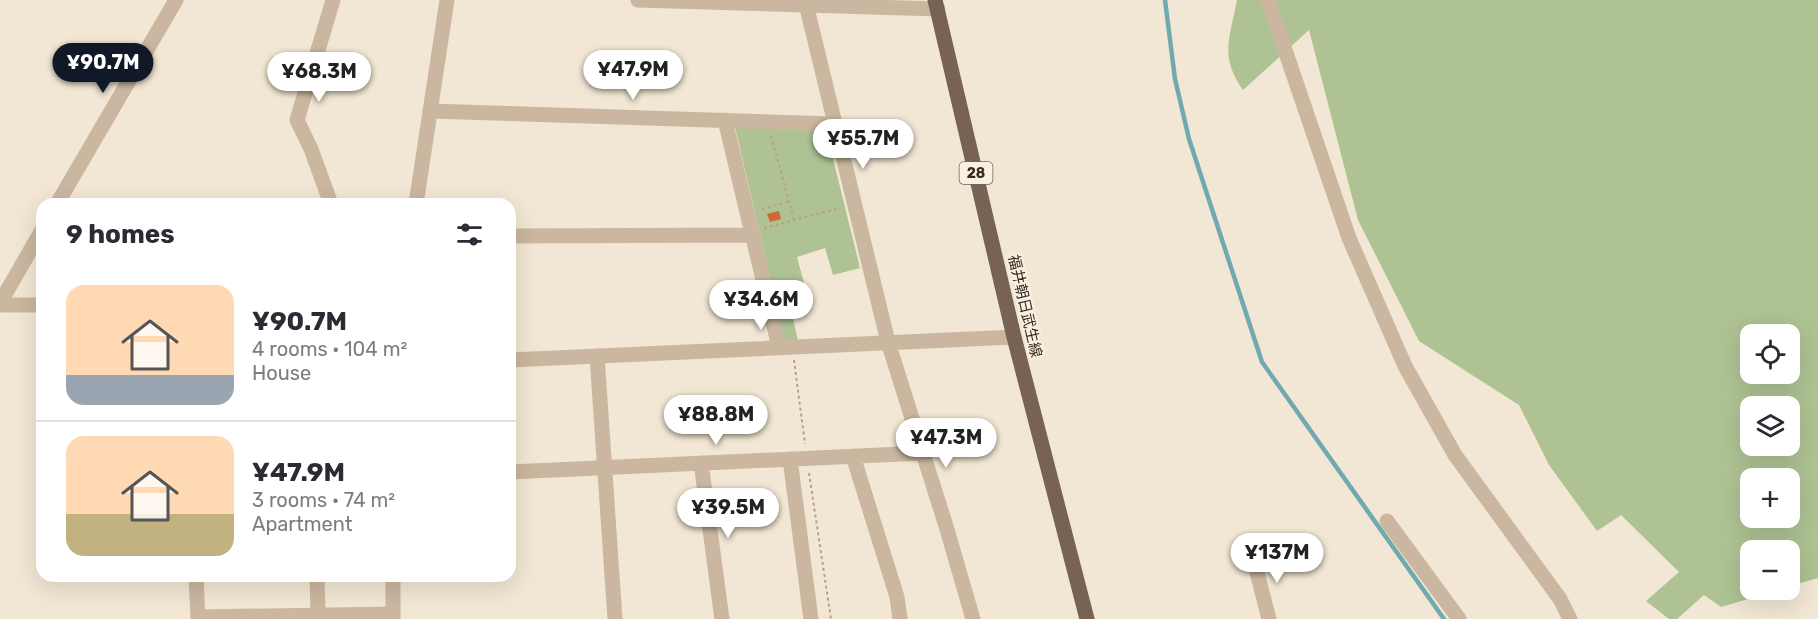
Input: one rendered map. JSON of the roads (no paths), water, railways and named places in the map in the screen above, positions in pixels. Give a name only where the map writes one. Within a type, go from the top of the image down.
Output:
[{"type":"main road","name":"福井朝日武生線","points":[[937,5],[1014,337],[1087,619]]},
{"type":"street","points":[[60,198],[176,0]]},
{"type":"street","points":[[329,198],[311,149],[297,120],[333,0]]},
{"type":"street","points":[[417,198],[447,0]]},
{"type":"street","points":[[638,0],[937,5]]},
{"type":"street","points":[[1268,0],[1349,238],[1405,366],[1455,455],[1560,599],[1570,619]]},
{"type":"street","points":[[805,3],[888,342],[973,619]]},
{"type":"street","points":[[430,111],[835,124]]},
{"type":"street","points":[[725,120],[747,213],[758,232],[786,347]]},
{"type":"street","points":[[516,236],[758,232]]},
{"type":"street","points":[[36,241],[0,304],[36,306]]},
{"type":"street","points":[[516,360],[1014,337]]},
{"type":"street","points":[[597,356],[615,619]]},
{"type":"street","points":[[516,472],[923,453]]},
{"type":"street","points":[[853,456],[897,597],[900,619]]},
{"type":"street","points":[[790,459],[811,619]]},
{"type":"street","points":[[701,463],[722,619]]},
{"type":"street","points":[[1387,521],[1459,619]]},
{"type":"street","points":[[1253,556],[1269,619]]},
{"type":"street","points":[[196,582],[198,618],[318,615],[393,617],[393,582]]},
{"type":"street","points":[[317,582],[318,615]]},
{"type":"waterway","points":[[1165,0],[1175,79],[1189,139],[1262,362],[1444,619]]}]
